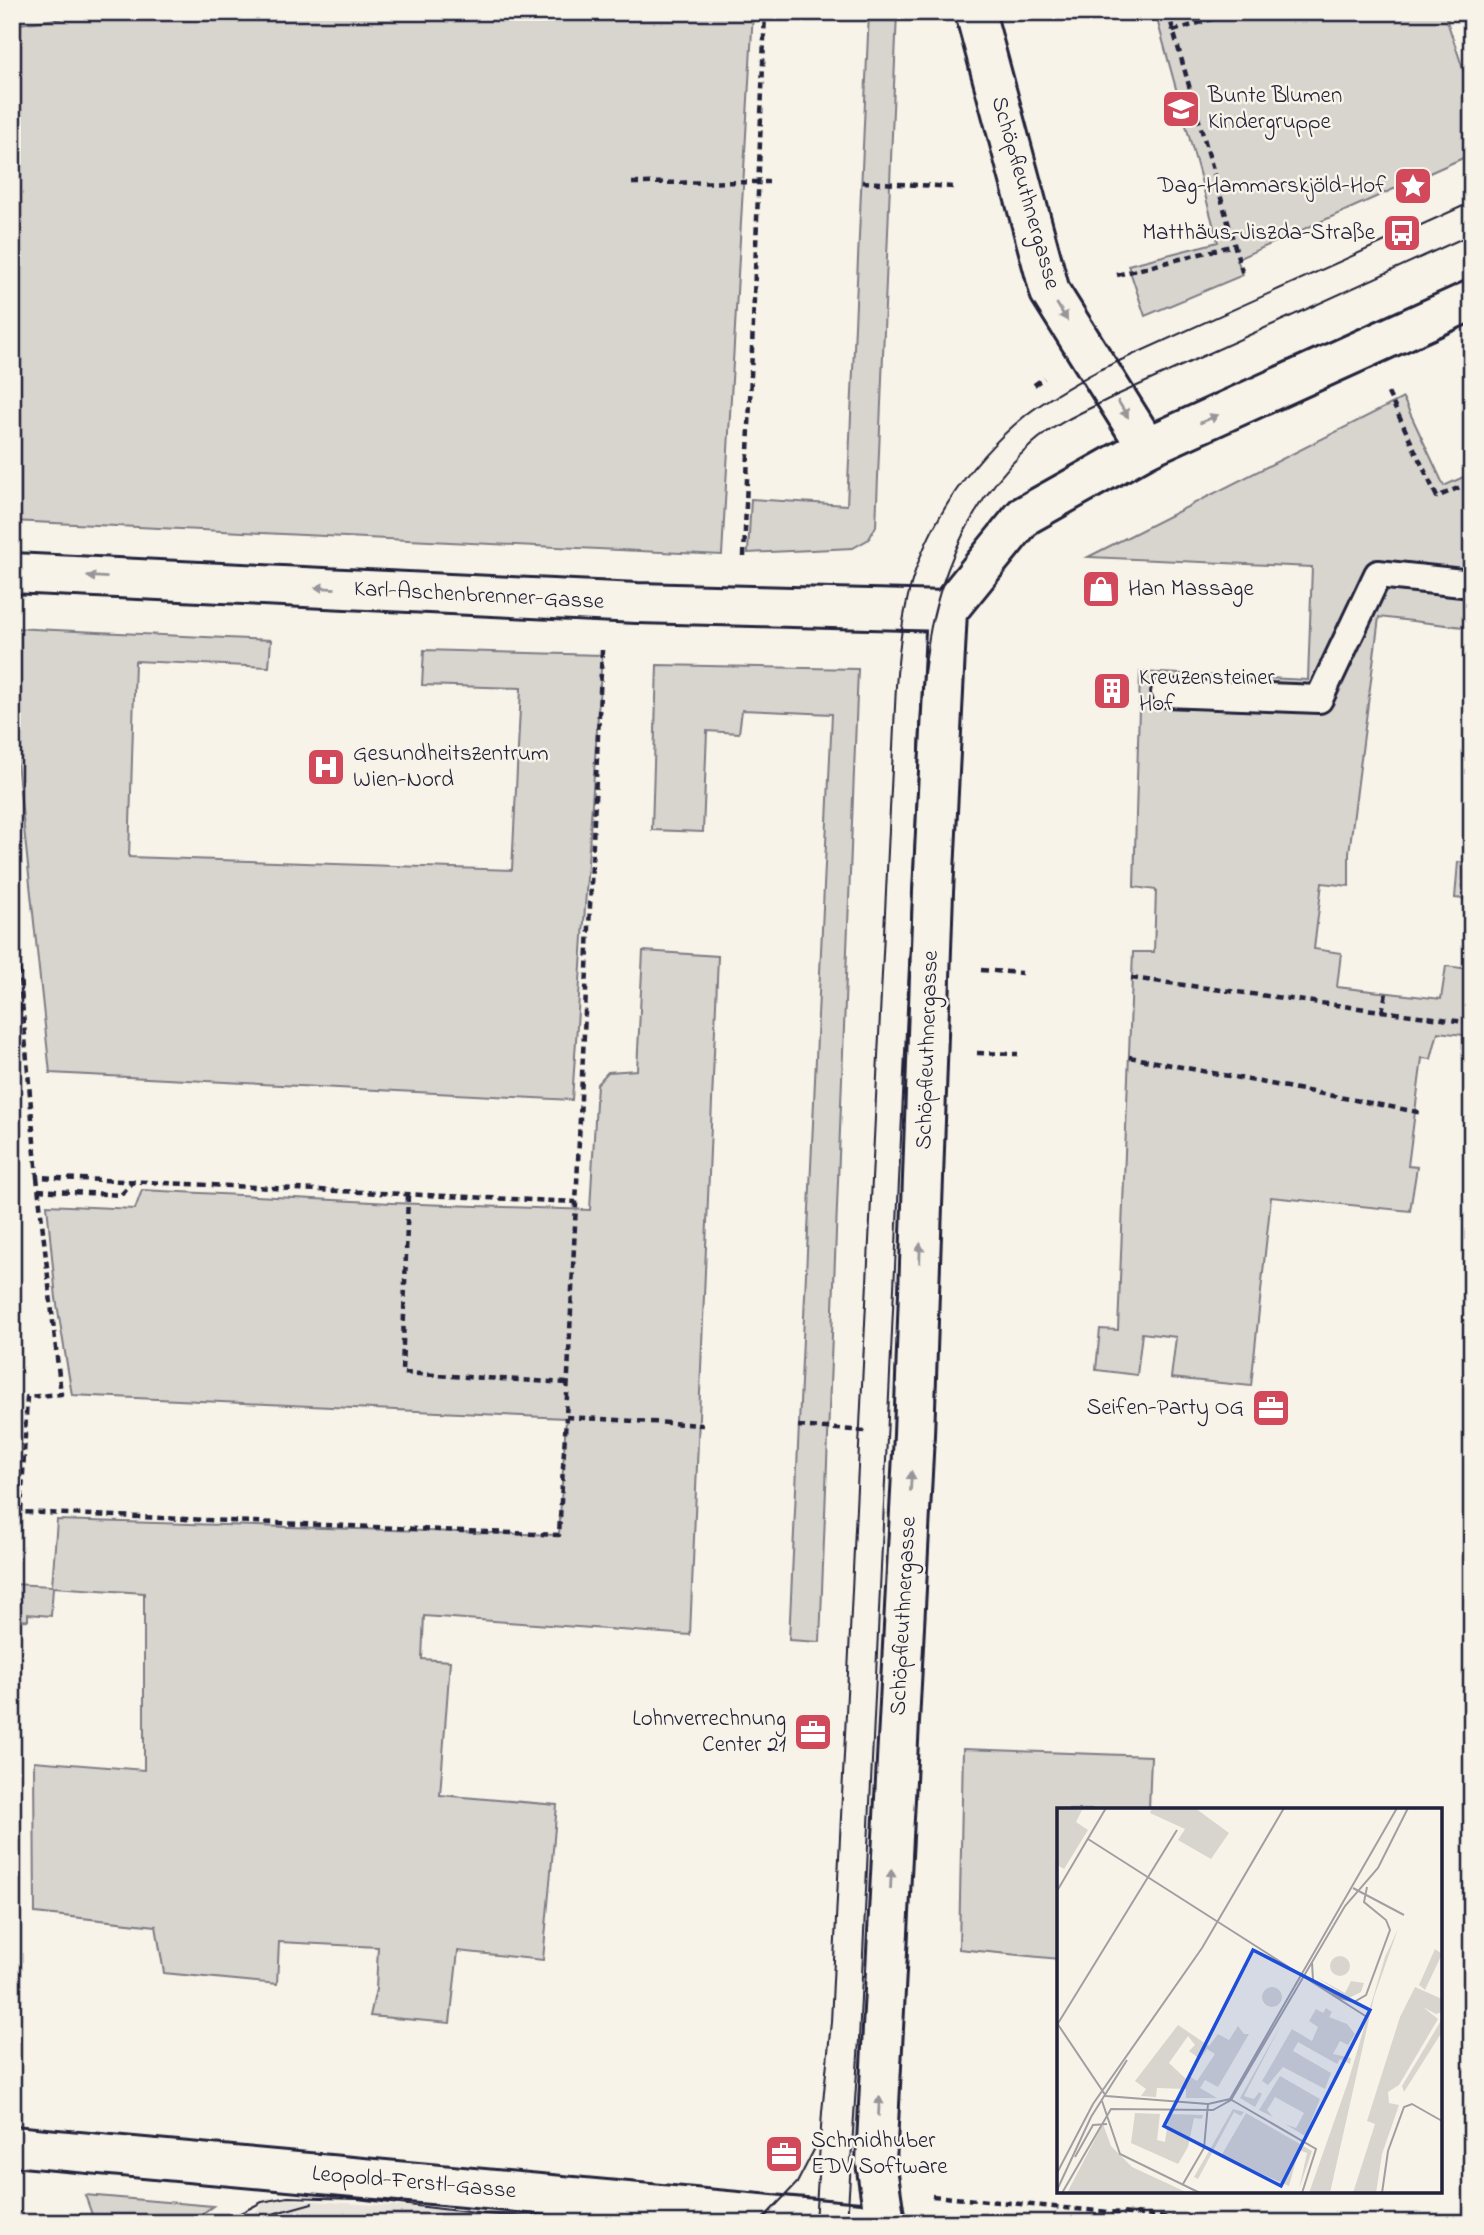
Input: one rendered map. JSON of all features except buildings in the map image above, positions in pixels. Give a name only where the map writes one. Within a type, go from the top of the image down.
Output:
[{"type":"street","name":"Schöpfleuthnergasse","points":[[975,12],[1050,292],[1147,447]]},
{"type":"street","points":[[947,611],[1024,516],[1147,447],[1472,300]]},
{"type":"street","name":"Karl-Aschenbrenner-Gasse","points":[[12,573],[621,603],[947,611]]},
{"type":"street","name":"Schöpfleuthnergasse","points":[[885,2223],[876,2162],[914,1435],[933,892],[947,611]]},
{"type":"street","name":"Leopold-Ferstl-Gasse","points":[[12,2147],[859,2223]]},
{"type":"lane","points":[[1165,693],[1319,699],[1378,574],[1472,584]]},
{"type":"path","points":[[742,606],[765,12]]},
{"type":"path","points":[[1168,12],[1244,275]]},
{"type":"path","points":[[1173,31],[1235,12]]},
{"type":"path","points":[[632,183],[769,182]]},
{"type":"path","points":[[862,182],[955,187]]},
{"type":"path","points":[[1117,275],[1235,245]]},
{"type":"path","points":[[1387,391],[1437,497],[1472,482]]},
{"type":"path","points":[[12,1513],[559,1535],[576,1202],[621,603]]},
{"type":"path","points":[[12,885],[38,1190],[61,1394],[27,1397],[21,1512]]},
{"type":"path","points":[[1131,978],[1472,1023]]},
{"type":"path","points":[[1382,1012],[1386,993]]},
{"type":"path","points":[[1129,1057],[1423,1113]]},
{"type":"path","points":[[37,1177],[576,1202]]},
{"type":"path","points":[[38,1190],[121,1195],[134,1182]]},
{"type":"path","points":[[408,1195],[402,1373],[568,1383]]},
{"type":"path","points":[[566,1417],[704,1425]]},
{"type":"path","points":[[798,1426],[848,1430]]},
{"type":"path","points":[[932,2196],[1231,2223]]},
{"type":"shaded area","points":[[753,12],[722,555],[12,521],[12,25],[94,14]]},
{"type":"shaded area","points":[[869,12],[897,12],[876,526],[869,539],[853,548],[748,553],[751,499],[847,505]]},
{"type":"shaded area","points":[[1155,12],[1444,12],[1472,96],[1472,154],[1237,259],[1243,275],[1145,316],[1128,265],[1218,242]]},
{"type":"shaded area","points":[[1403,398],[1444,486],[1472,473],[1472,628],[1379,617],[1349,853],[1349,886],[1322,883],[1314,949],[1341,953],[1337,987],[1441,999],[1446,966],[1469,969],[1472,949],[1472,1036],[1438,1032],[1431,1059],[1422,1058],[1408,1166],[1417,1167],[1410,1211],[1271,1197],[1251,1386],[1171,1378],[1176,1337],[1142,1333],[1137,1375],[1096,1370],[1100,1329],[1118,1330],[1133,952],[1154,952],[1156,890],[1134,887],[1140,672],[1308,680],[1312,567],[1088,557]]},
{"type":"shaded area","points":[[12,628],[271,640],[269,667],[135,661],[129,857],[512,870],[521,688],[422,685],[424,650],[602,655],[572,1100],[50,1073],[12,715]]},
{"type":"shaded area","points":[[657,665],[858,669],[820,1642],[789,1640],[832,714],[742,710],[739,733],[707,731],[703,832],[652,830]]},
{"type":"shaded area","points":[[1458,862],[1472,864],[1472,900],[1455,898]]},
{"type":"shaded area","points":[[643,951],[718,956],[690,1635],[424,1616],[422,1659],[450,1661],[440,1795],[557,1805],[543,1960],[458,1951],[450,2023],[370,2016],[376,1989],[378,1947],[279,1942],[277,1984],[164,1973],[156,1926],[35,1913],[34,1761],[144,1770],[144,1593],[53,1587],[51,1616],[28,1614],[28,1620],[12,1621],[12,1584],[52,1586],[57,1520],[559,1535],[566,1418],[72,1395],[56,1298],[47,1205],[135,1209],[142,1190],[590,1210],[597,1084],[608,1072],[637,1070]]},
{"type":"shaded area","points":[[963,1749],[1151,1756],[1149,1808],[1057,1808],[1057,1959],[959,1949]]},
{"type":"shaded area","points":[[85,2195],[213,2206],[189,2223],[95,2223]]},
{"type":"shaded area","points":[[267,2198],[660,2223],[246,2223]]},
{"type":"tram line","points":[[815,2223],[831,2022],[896,686],[905,611],[921,555],[933,528],[965,478],[1004,434],[1044,402],[1099,370],[1472,202]]},
{"type":"tram line","points":[[847,2223],[859,2040],[922,687],[929,635],[939,594],[957,546],[982,502],[1014,462],[1051,430],[1115,396],[1472,234]]},
{"type":"tram line","points":[[759,2223],[797,2183],[816,2146]]},
{"type":"tram line","points":[[221,2223],[262,2202],[288,2197],[357,2199],[484,2214],[616,2223]]},
{"type":"tram line","points":[[257,2223],[276,2213],[312,2203]]},
{"type":"place","name":"Bunte Blumen Kindergruppe","points":[[1181,109]]},
{"type":"place","name":"Dag-Hammarskjöld-Hof","points":[[1413,186]]},
{"type":"place","name":"Matthäus-Jiszda-Straße","points":[[1402,233]]},
{"type":"place","name":"Han Massage","points":[[1101,589]]},
{"type":"place","name":"Kreuzensteiner Hof","points":[[1112,691]]},
{"type":"place","name":"Gesundheitszentrum Wien-Nord","points":[[326,767]]},
{"type":"place","name":"Seifen-Party OG","points":[[1271,1408]]},
{"type":"place","name":"Lohnverrechnung Center 21","points":[[813,1732]]},
{"type":"place","name":"Schmidhuber EDV Software","points":[[784,2154]]}]
